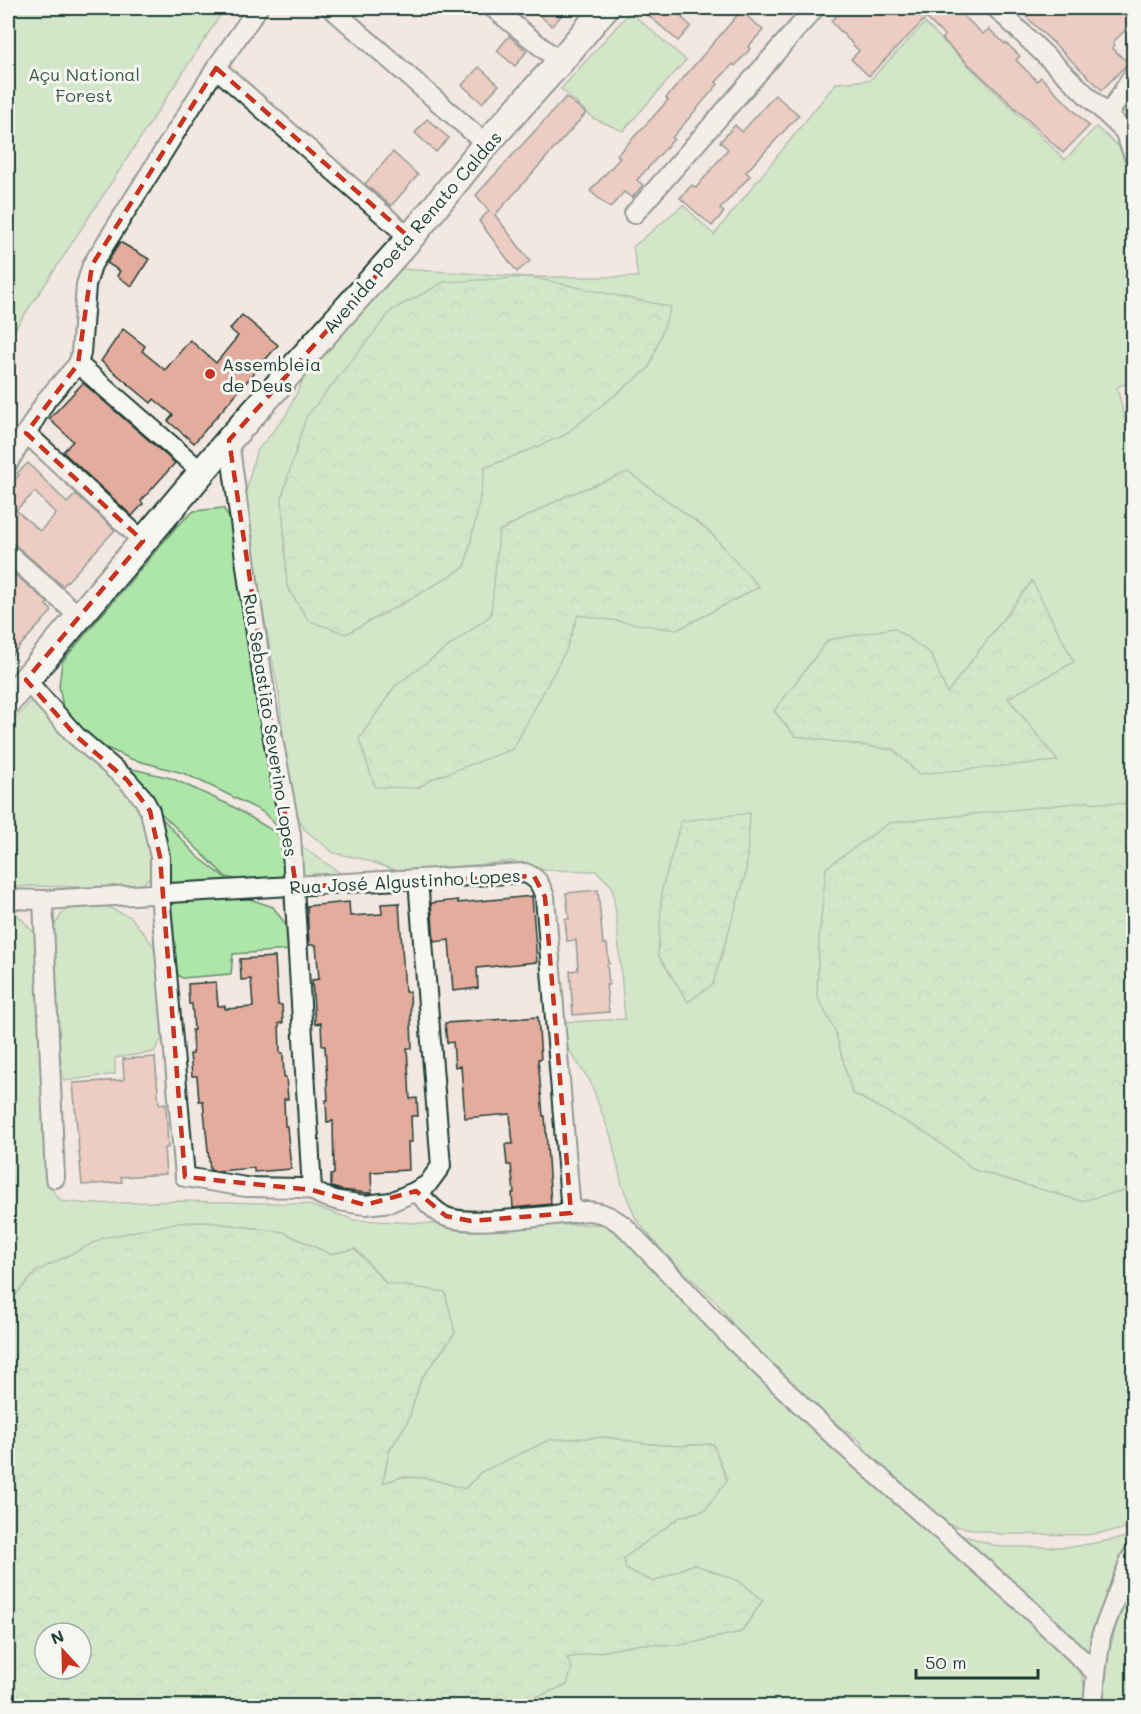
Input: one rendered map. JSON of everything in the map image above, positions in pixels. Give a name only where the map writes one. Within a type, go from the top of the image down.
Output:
[{"type":"main road","name":"Avenida Poeta Renato Caldas","points":[[13,692],[80,617],[229,440],[410,238],[486,144],[605,8]]},
{"type":"street","points":[[8,463],[47,399],[78,364],[86,285],[92,265],[216,68],[258,8]]},
{"type":"street","points":[[331,8],[486,144]]},
{"type":"street","points":[[493,8],[560,62]]},
{"type":"street","points":[[634,214],[815,8]]},
{"type":"street","points":[[996,8],[1108,115],[1129,123],[1134,156]]},
{"type":"street","points":[[216,68],[410,238]]},
{"type":"street","points":[[1108,115],[1134,74]]},
{"type":"street","points":[[78,364],[202,472]]},
{"type":"street","points":[[26,433],[143,541]]},
{"type":"street","name":"Rua Sebastião Severino Lopes","points":[[229,440],[264,690],[291,835],[296,887],[312,1190]]},
{"type":"street","points":[[8,554],[80,617]]},
{"type":"street","points":[[13,692],[76,736],[127,780],[143,798],[150,811],[159,847],[160,894],[185,1177],[246,1187],[301,1188],[339,1201],[365,1205],[391,1202],[427,1185],[441,1166],[418,880]]},
{"type":"street","name":"Rua José Algustinho Lopes","points":[[8,899],[43,900],[525,873],[534,876],[545,897],[572,1213]]},
{"type":"street","points":[[43,900],[55,1178]]},
{"type":"street","points":[[416,1191],[435,1209],[456,1220],[471,1221],[588,1210],[600,1211],[612,1217],[624,1226],[734,1341],[840,1442],[1022,1602],[1096,1672]]},
{"type":"street","points":[[1093,1707],[1101,1636],[1134,1553]]},
{"type":"highlighted area","points":[[216,68],[410,238],[229,440],[296,887],[534,876],[545,897],[571,1213],[471,1221],[446,1216],[416,1191],[365,1205],[312,1190],[185,1177],[160,857],[150,811],[127,780],[76,736],[26,680],[143,541],[26,433],[78,364],[92,265]]},
{"type":"green space","name":"Açu National Forest","points":[[8,8],[225,8],[8,339]]},
{"type":"green space","points":[[630,12],[686,60],[623,131],[593,118],[561,89]]},
{"type":"green space","points":[[925,23],[1065,160],[1096,127],[1123,150],[1134,177],[1133,381],[1117,387],[1134,458],[1133,1526],[1086,1535],[1000,1534],[950,1525],[888,1474],[866,1451],[860,1441],[798,1396],[741,1335],[717,1303],[663,1252],[636,1219],[622,1185],[611,1137],[590,1081],[566,1046],[566,1022],[625,1019],[612,886],[596,871],[544,870],[512,861],[403,873],[363,859],[334,853],[304,829],[289,795],[279,694],[256,576],[246,491],[256,452],[285,417],[305,376],[400,269],[530,277],[638,277],[633,247],[683,205],[714,235],[836,83],[870,80]]},
{"type":"green space","points":[[1133,81],[1133,109],[1126,114],[1119,110]]},
{"type":"green space","points":[[530,277],[671,307],[649,368],[563,436],[485,468],[465,567],[346,634],[309,621],[287,587],[282,496],[306,417],[392,310],[444,282]]},
{"type":"green space","points":[[628,472],[708,530],[759,587],[677,630],[578,615],[566,650],[513,749],[432,779],[418,788],[375,787],[359,739],[395,686],[491,615],[499,531],[566,496]]},
{"type":"green space","points":[[223,508],[230,519],[233,535],[278,827],[263,812],[183,773],[131,759],[100,745],[78,729],[63,708],[59,686],[62,662],[177,526],[194,511]]},
{"type":"green space","points":[[1032,581],[1074,662],[1008,698],[1058,761],[918,774],[894,750],[795,736],[774,711],[828,640],[894,628],[931,654],[947,693]]},
{"type":"green space","points":[[34,698],[79,751],[116,778],[141,804],[154,859],[149,878],[138,888],[29,886],[8,888],[8,726]]},
{"type":"green space","points":[[128,768],[171,778],[232,806],[286,839],[289,875],[260,885],[226,877],[161,813]]},
{"type":"green space","points":[[1086,802],[1133,804],[1134,1188],[1081,1201],[975,1170],[928,1134],[852,1093],[835,1031],[817,996],[819,938],[826,868],[889,823]]},
{"type":"green space","points":[[750,813],[746,873],[713,984],[688,1002],[658,955],[662,889],[681,821]]},
{"type":"green space","points":[[160,816],[197,856],[232,883],[168,890]]},
{"type":"green space","points":[[298,844],[349,879],[303,880]]},
{"type":"green space","points":[[244,897],[273,907],[289,929],[290,950],[233,954],[231,974],[182,978],[178,975],[172,941],[171,906],[183,898]]},
{"type":"green space","points":[[80,903],[100,904],[131,917],[156,949],[162,1038],[154,1052],[115,1058],[115,1074],[64,1081],[57,1040],[53,928],[63,912]]},
{"type":"green space","points":[[8,913],[18,915],[35,934],[39,955],[47,1183],[61,1201],[90,1204],[182,1201],[306,1204],[355,1220],[437,1224],[467,1229],[604,1224],[624,1240],[716,1334],[970,1565],[1081,1672],[1085,1689],[1083,1706],[513,1706],[567,1685],[566,1658],[641,1644],[681,1645],[741,1632],[763,1600],[693,1564],[654,1582],[626,1569],[624,1557],[680,1517],[705,1510],[727,1480],[713,1444],[680,1446],[649,1444],[481,1472],[465,1489],[427,1478],[402,1477],[383,1483],[389,1451],[408,1421],[421,1379],[455,1333],[386,1283],[356,1249],[330,1254],[283,1232],[207,1222],[175,1223],[37,1271],[8,1303]]},
{"type":"green space","points":[[207,1222],[283,1232],[330,1254],[355,1249],[386,1283],[445,1292],[455,1333],[421,1379],[408,1421],[389,1451],[383,1483],[402,1477],[427,1478],[465,1489],[481,1472],[549,1440],[606,1437],[649,1444],[680,1446],[713,1444],[727,1480],[705,1510],[680,1517],[624,1558],[626,1569],[654,1582],[693,1564],[739,1581],[763,1600],[741,1632],[681,1645],[641,1644],[567,1658],[572,1668],[567,1685],[513,1706],[8,1706],[8,1303],[37,1271],[103,1238],[175,1223]]},
{"type":"green space","points":[[962,1535],[1000,1547],[1072,1547],[1133,1536],[1114,1580],[1093,1662],[1040,1607]]},
{"type":"green space","points":[[1133,1573],[1133,1706],[1103,1706],[1108,1656],[1128,1581]]},
{"type":"building","points":[[531,8],[568,8],[552,26]]},
{"type":"building","points":[[640,8],[692,8],[682,18],[691,26],[678,41]]},
{"type":"building","points":[[845,8],[955,8],[983,34],[989,29],[1006,43],[1020,56],[1016,60],[1037,81],[1041,77],[1089,126],[1063,153],[942,39],[945,36],[926,18],[869,76],[851,59],[859,51],[831,21]]},
{"type":"building","points":[[1017,8],[1134,8],[1134,22],[1113,42],[1115,45],[1112,48],[1128,63],[1102,90]]},
{"type":"building","points":[[741,11],[763,30],[735,66],[733,64],[716,82],[718,84],[672,138],[674,139],[637,180],[643,185],[632,198],[624,192],[610,208],[590,191],[620,158],[617,155],[668,100],[666,98]]},
{"type":"building","points":[[509,36],[527,51],[515,66],[497,51]]},
{"type":"building","points":[[479,67],[499,85],[482,103],[462,85]]},
{"type":"building","points":[[775,95],[799,115],[746,172],[750,176],[720,209],[724,212],[712,226],[680,198],[692,185],[696,188],[728,149],[720,142],[735,125],[742,132]]},
{"type":"building","points":[[566,97],[586,113],[495,215],[530,261],[517,272],[479,221],[489,211],[476,195]]},
{"type":"building","points":[[427,119],[449,138],[436,152],[415,133]]},
{"type":"building","points":[[393,152],[418,175],[391,206],[365,184]]},
{"type":"building","points":[[120,242],[149,259],[132,286],[117,276],[120,271],[107,263]]},
{"type":"building","points":[[242,315],[278,345],[194,443],[168,421],[173,415],[154,399],[151,403],[101,361],[123,329],[145,346],[142,351],[165,370],[190,340],[216,363],[238,336],[230,329]]},
{"type":"building","points":[[83,383],[175,463],[141,501],[143,504],[132,516],[63,452],[73,441],[49,419]]},
{"type":"building","points":[[28,463],[67,503],[76,494],[115,530],[63,586],[15,545],[8,542],[8,486],[19,475],[17,473]],"holes":[[[35,492],[56,514],[40,531],[16,510]]]},
{"type":"building","points":[[8,568],[48,603],[46,605],[52,611],[8,659]]},
{"type":"building","points":[[598,890],[603,944],[607,944],[609,964],[607,964],[609,985],[606,985],[609,1012],[573,1015],[570,971],[578,970],[576,940],[567,941],[565,919],[569,919],[566,893]]},
{"type":"building","points":[[532,896],[537,962],[477,968],[478,988],[453,991],[449,940],[434,942],[431,903],[458,900],[458,903]]},
{"type":"building","points":[[349,902],[350,916],[382,914],[381,904],[399,903],[405,992],[410,992],[412,1048],[407,1048],[410,1099],[417,1098],[418,1116],[411,1116],[412,1142],[408,1142],[409,1170],[371,1172],[372,1193],[331,1187],[331,1175],[334,1174],[333,1121],[327,1122],[325,1046],[322,1046],[321,1023],[315,1024],[312,980],[319,979],[316,945],[309,945],[307,906]]},
{"type":"building","points":[[275,957],[278,1005],[282,1005],[283,1023],[279,1023],[280,1053],[283,1053],[284,1077],[286,1077],[288,1099],[284,1099],[285,1126],[287,1126],[291,1169],[254,1172],[254,1168],[210,1170],[203,1101],[199,1101],[197,1076],[192,1076],[190,1054],[193,1054],[192,1030],[194,1030],[188,984],[216,982],[218,1006],[225,1006],[225,1009],[253,1007],[251,979],[241,980],[240,959]]},
{"type":"building","points":[[538,1017],[541,1059],[538,1059],[543,1116],[545,1116],[551,1204],[513,1208],[511,1165],[507,1165],[505,1144],[513,1144],[510,1114],[465,1118],[461,1066],[455,1067],[453,1042],[447,1043],[445,1023]]},
{"type":"building","points":[[155,1057],[159,1104],[166,1103],[168,1148],[164,1148],[166,1174],[121,1177],[122,1182],[82,1185],[73,1083],[124,1080],[123,1059]]},
{"type":"place","name":"Assembleia de Deus","points":[[210,374]]}]
